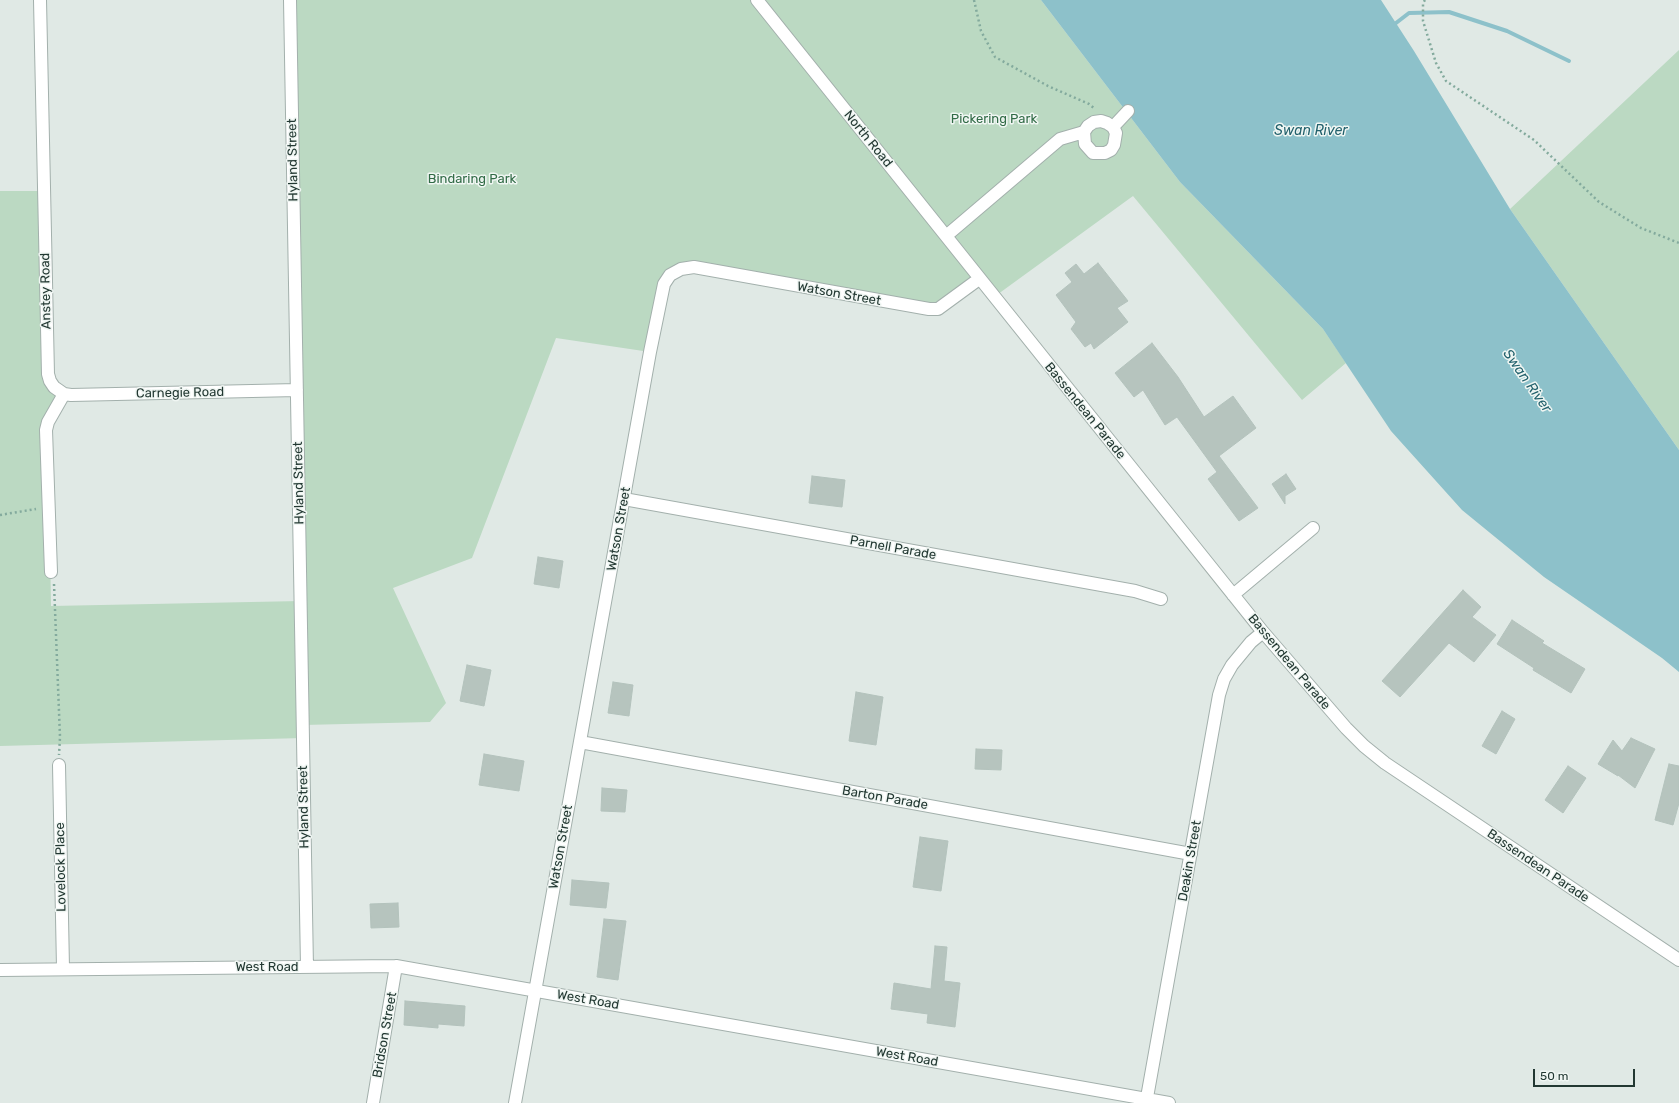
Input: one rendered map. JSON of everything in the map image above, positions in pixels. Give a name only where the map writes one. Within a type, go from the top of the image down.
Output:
[{"type":"street","name":"Anstey Road","points":[[40,0],[48,374],[54,386],[64,394]]},
{"type":"street","name":"Hyland Street","points":[[290,0],[307,967]]},
{"type":"street","name":"North Road","points":[[757,0],[979,279]]},
{"type":"street","points":[[1110,125],[1128,111]]},
{"type":"street","points":[[1101,121],[1110,125],[1116,133],[1114,145],[1111,150],[1099,154],[1088,149],[1083,138],[1084,132],[1088,126],[1094,122],[1101,121]]},
{"type":"street","points":[[946,236],[1060,139],[1084,132]]},
{"type":"street","name":"Watson Street","points":[[515,1103],[664,284],[670,275],[681,268],[694,267],[929,309],[938,309],[979,279]]},
{"type":"street","name":"Bassendean Parade","points":[[979,279],[1263,632],[1346,728],[1364,746],[1385,763],[1679,960]]},
{"type":"street","name":"Carnegie Road","points":[[64,394],[297,390]]},
{"type":"street","points":[[51,572],[46,430],[48,422],[64,394]]},
{"type":"street","name":"Parnell Parade","points":[[624,499],[1135,591],[1160,599]]},
{"type":"street","points":[[1233,595],[1313,528]]},
{"type":"street","name":"Deakin Street","points":[[1146,1101],[1219,695],[1224,679],[1232,665],[1251,642],[1263,632]]},
{"type":"street","name":"Barton Parade","points":[[580,742],[1191,854]]},
{"type":"street","name":"Lovelock Place","points":[[59,765],[64,968]]},
{"type":"street","name":"West Road","points":[[0,970],[64,968],[396,966],[1146,1101],[1170,1103]]},
{"type":"street","name":"Bridson Street","points":[[373,1103],[396,966]]},
{"type":"path","points":[[974,0],[981,31],[995,57],[1048,86],[1089,104],[1110,125]]},
{"type":"path","points":[[1424,1],[1423,21],[1436,63],[1446,81],[1534,140],[1598,202],[1641,228],[1679,243]]},
{"type":"path","points":[[0,516],[49,508]]},
{"type":"path","points":[[51,572],[54,579],[60,721],[59,765]]},
{"type":"green space","name":"Bindaring Park","points":[[290,0],[1041,0],[1180,182],[1323,329],[1346,363],[1302,400],[1133,196],[994,297],[979,279],[938,309],[694,267],[670,275],[650,352],[556,338],[472,558],[393,588],[446,703],[430,722],[303,725],[303,738],[0,746],[0,191],[44,191],[48,374],[59,391],[48,422],[51,606],[301,601]]},
{"type":"green space","points":[[1679,50],[1679,450],[1510,209]]},
{"type":"water","name":"Swan River","points":[[1041,0],[1381,0],[1414,51],[1510,209],[1679,450],[1679,672],[1662,658],[1544,577],[1462,510],[1391,431],[1323,329],[1180,182]]},
{"type":"building","points":[[1098,263],[1128,301],[1117,308],[1128,322],[1094,349],[1091,343],[1085,347],[1071,329],[1076,322],[1056,295],[1072,282],[1065,273],[1076,264],[1084,274]]},
{"type":"building","points":[[1152,343],[1178,377],[1204,417],[1233,396],[1256,428],[1219,456],[1258,508],[1239,521],[1208,479],[1217,472],[1177,417],[1165,425],[1143,390],[1134,397],[1115,373]]},
{"type":"building","points":[[1286,474],[1296,489],[1285,496],[1285,504],[1272,484]]},
{"type":"building","points":[[812,476],[845,480],[842,507],[809,503]]},
{"type":"building","points":[[538,557],[563,561],[559,588],[534,584]]},
{"type":"building","points":[[1463,590],[1481,607],[1472,617],[1496,635],[1474,662],[1449,643],[1400,697],[1382,681]]},
{"type":"building","points":[[1512,620],[1544,641],[1542,643],[1585,669],[1571,693],[1533,670],[1534,668],[1497,644]]},
{"type":"building","points":[[467,665],[491,670],[484,706],[460,701]]},
{"type":"building","points":[[613,682],[633,685],[629,716],[608,713]]},
{"type":"building","points":[[856,692],[883,697],[876,745],[849,741]]},
{"type":"building","points":[[1502,711],[1515,719],[1496,754],[1482,746]]},
{"type":"building","points":[[1631,738],[1655,749],[1635,788],[1618,775],[1598,764],[1613,740],[1622,751]]},
{"type":"building","points":[[976,749],[1002,750],[1001,770],[975,769]]},
{"type":"building","points":[[484,754],[524,761],[519,791],[479,785]]},
{"type":"building","points":[[1669,764],[1679,766],[1679,803],[1673,825],[1655,820]]},
{"type":"building","points":[[1568,766],[1586,778],[1563,813],[1545,800]]},
{"type":"building","points":[[602,788],[627,790],[625,812],[601,811]]},
{"type":"building","points":[[920,837],[948,841],[941,891],[913,887]]},
{"type":"building","points":[[572,880],[609,883],[606,908],[570,905]]},
{"type":"building","points":[[398,903],[399,927],[371,928],[370,904]]},
{"type":"building","points":[[604,919],[626,921],[618,980],[597,977]]},
{"type":"building","points":[[935,946],[947,947],[944,981],[960,983],[955,1027],[927,1023],[928,1014],[891,1009],[894,983],[931,989]]},
{"type":"building","points":[[405,1001],[465,1006],[464,1026],[438,1024],[438,1028],[404,1025]]},
{"type":"waterway","points":[[1396,23],[1409,13],[1449,12],[1507,31],[1569,61]]},
{"type":"park label","name":"Pickering Park","points":[[994,119]]}]
